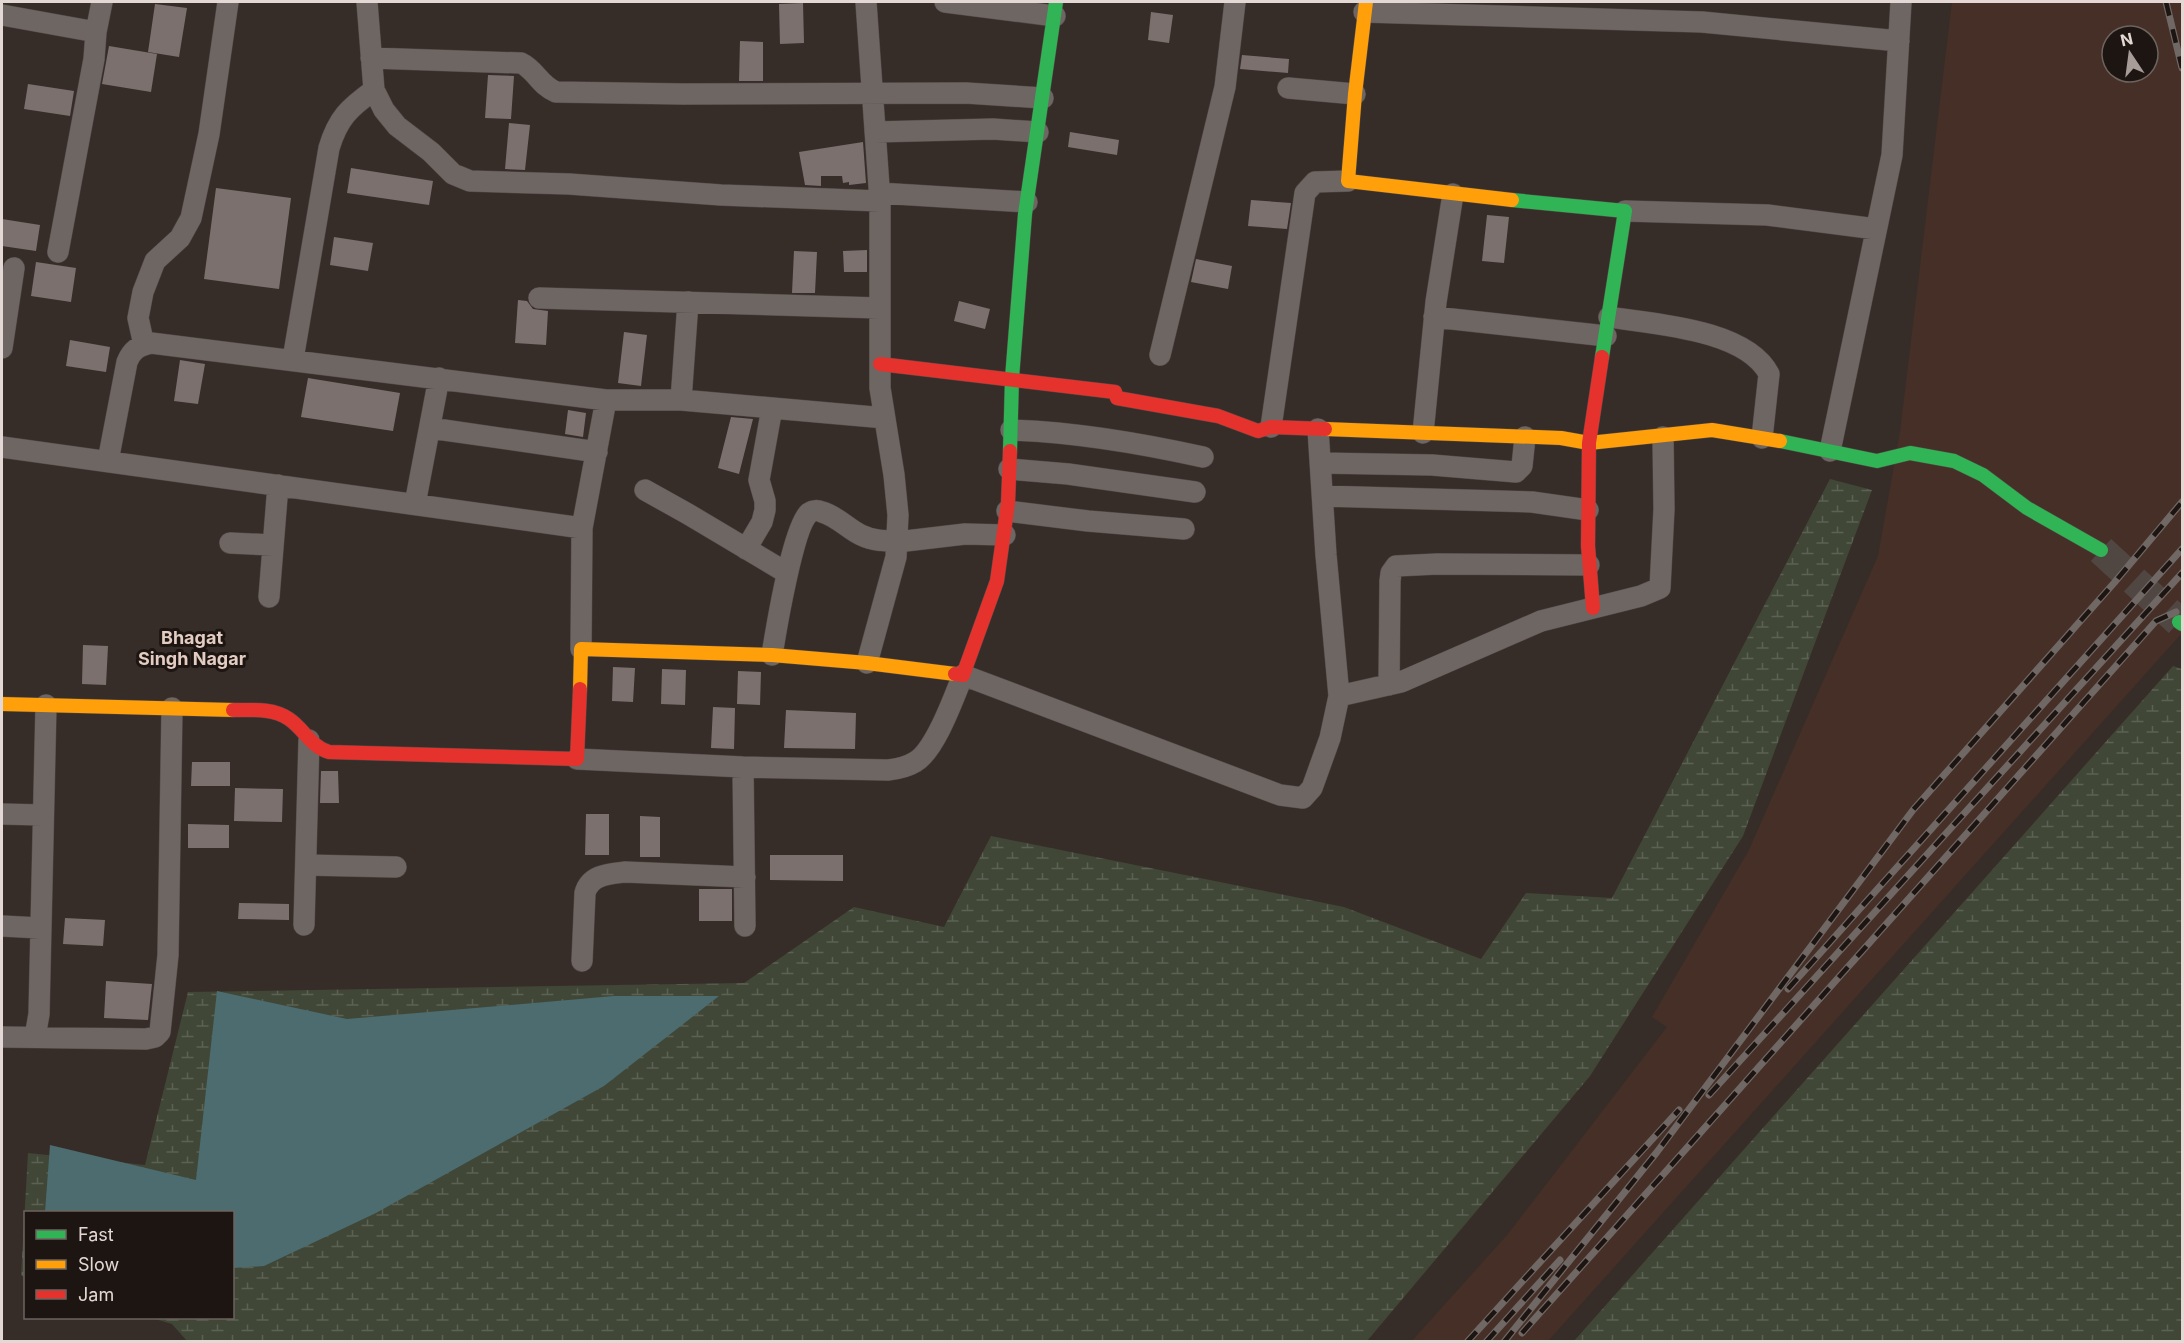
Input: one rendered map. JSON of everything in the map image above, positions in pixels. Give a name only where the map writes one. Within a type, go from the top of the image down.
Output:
[{"type":"street","points":[[58,252],[94,59],[102,2]]},
{"type":"street","points":[[144,345],[138,318],[142,292],[155,261],[180,238],[191,218],[209,134],[228,2]]},
{"type":"street","points":[[367,2],[374,90],[384,110],[397,126],[431,152],[453,174],[470,181],[569,184],[721,195],[1027,202]]},
{"type":"street","points":[[866,2],[879,197],[880,388],[898,515],[896,557],[867,663]]},
{"type":"street","points":[[2,705],[272,711],[289,719],[319,749],[329,752],[888,770],[917,762],[936,738],[963,675],[997,581],[1007,511],[1012,378],[1027,202],[1056,9],[945,2]]},
{"type":"street","points":[[1160,355],[1225,87],[1235,2]]},
{"type":"street","points":[[1830,451],[1892,155],[1901,2]]},
{"type":"street","points":[[1348,181],[1365,7],[1702,22],[1899,41]]},
{"type":"street","points":[[2,15],[96,32]]},
{"type":"street","points":[[372,58],[521,63],[531,69],[546,88],[556,92],[966,93],[1044,98]]},
{"type":"street","points":[[1288,88],[1355,94]]},
{"type":"street","points":[[293,359],[329,148],[334,131],[342,117],[374,90]]},
{"type":"street","points":[[875,132],[993,129],[1038,132]]},
{"type":"street","points":[[1271,427],[1305,193],[1315,182],[1348,181],[1625,211],[1767,215],[1876,230]]},
{"type":"street","points":[[1423,433],[1434,317],[1453,194]]},
{"type":"street","points":[[1593,608],[1589,565],[1589,443],[1625,211]]},
{"type":"street","points":[[2,348],[14,268]]},
{"type":"street","points":[[539,298],[879,308]]},
{"type":"street","points":[[681,400],[688,302]]},
{"type":"street","points":[[1434,317],[1700,331],[1717,336],[1747,351],[1765,367],[1768,374],[1762,438]]},
{"type":"street","points":[[108,461],[127,362],[136,347],[151,343],[606,400],[681,400],[885,418]]},
{"type":"street","points":[[880,364],[1115,392],[1118,399],[1218,416],[1258,431],[1271,427],[1561,438],[1589,443],[1663,437],[1712,430],[1877,461],[1910,453],[1954,461],[1983,475],[2027,508],[2101,550]]},
{"type":"street","points":[[415,504],[439,378]]},
{"type":"street","points":[[578,759],[582,528],[606,400]]},
{"type":"street","points":[[746,549],[762,522],[765,510],[759,480],[772,408]]},
{"type":"street","points":[[430,428],[597,452]]},
{"type":"street","points":[[581,649],[772,655],[867,663],[963,675],[1280,795],[1303,798],[1312,788],[1329,738],[1339,696],[1326,555],[1322,463],[1318,429]]},
{"type":"street","points":[[1011,430],[1055,431],[1158,447],[1203,457]]},
{"type":"street","points":[[1322,463],[1432,465],[1516,472],[1522,466],[1525,437]]},
{"type":"street","points":[[1339,696],[1401,682],[1541,621],[1641,596],[1660,588],[1664,509],[1663,437]]},
{"type":"street","points":[[2,447],[582,528]]},
{"type":"street","points":[[1009,469],[1068,474],[1195,492]]},
{"type":"street","points":[[269,597],[278,485]]},
{"type":"street","points":[[645,490],[787,573]]},
{"type":"street","points":[[1323,496],[1532,502],[1588,510]]},
{"type":"street","points":[[772,655],[787,573],[803,525],[807,516],[814,511],[826,513],[862,536],[881,541],[897,542],[965,534],[1005,535]]},
{"type":"street","points":[[1007,511],[1184,530]]},
{"type":"street","points":[[230,543],[273,545]]},
{"type":"street","points":[[1389,685],[1390,581],[1391,573],[1396,566],[1589,565]]},
{"type":"street","points":[[35,1037],[39,1014],[46,705]]},
{"type":"street","points":[[2,1036],[146,1039],[155,1037],[160,1032],[168,956],[172,708]]},
{"type":"street","points":[[304,925],[309,740]]},
{"type":"street","points":[[743,767],[745,926]]},
{"type":"street","points":[[2,814],[42,816]]},
{"type":"street","points":[[306,865],[396,867]]},
{"type":"street","points":[[582,961],[585,893],[587,884],[593,879],[625,872],[745,878]]},
{"type":"street","points":[[2,926],[40,928]]},
{"type":"shaded area","points":[[1952,2],[2182,2],[2182,633],[1548,1341],[1411,1342],[1508,1234],[1667,1027],[1652,1017],[1749,850],[1878,556],[1900,432]]},
{"type":"green space","points":[[1830,479],[1872,490],[1743,836],[1590,1076],[1367,1341],[187,1341],[172,1324],[155,1319],[234,1319],[234,1211],[25,1211],[28,1153],[145,1165],[188,992],[744,983],[854,907],[944,927],[991,836],[1344,907],[1481,959],[1526,893],[1612,898]]},
{"type":"green space","points":[[2173,666],[2182,669],[2182,1341],[1574,1341]]},
{"type":"green space","points":[[24,1223],[24,1276],[21,1275]]},
{"type":"water","points":[[217,991],[347,1019],[614,996],[719,996],[604,1086],[376,1213],[264,1266],[234,1268],[234,1211],[45,1211],[50,1145],[196,1180]]},
{"type":"building","points":[[803,3],[804,43],[780,44],[779,4]]},
{"type":"building","points":[[155,4],[187,8],[179,57],[148,52]]},
{"type":"building","points":[[1151,12],[1173,15],[1169,43],[1148,40]]},
{"type":"building","points":[[740,41],[763,42],[763,81],[739,81]]},
{"type":"building","points":[[109,46],[157,54],[151,92],[102,84]]},
{"type":"building","points":[[1242,55],[1289,59],[1288,73],[1240,69]]},
{"type":"building","points":[[488,75],[514,76],[511,119],[485,118]]},
{"type":"building","points":[[28,84],[74,91],[70,116],[24,109]]},
{"type":"building","points":[[509,123],[530,125],[525,170],[505,169]]},
{"type":"building","points":[[1070,132],[1119,140],[1117,155],[1068,147]]},
{"type":"building","points":[[863,142],[866,183],[849,185],[849,182],[843,183],[842,176],[821,176],[821,186],[805,185],[799,152]]},
{"type":"building","points":[[351,168],[433,181],[429,205],[347,193]]},
{"type":"building","points":[[216,188],[291,198],[279,289],[204,279]]},
{"type":"building","points":[[1251,200],[1291,203],[1287,229],[1248,226]]},
{"type":"building","points":[[1487,215],[1509,217],[1504,263],[1482,261]]},
{"type":"building","points":[[2,219],[40,225],[36,251],[2,246]]},
{"type":"building","points":[[334,237],[373,243],[368,271],[330,265]]},
{"type":"building","points":[[867,250],[867,272],[844,272],[843,251]]},
{"type":"building","points":[[794,251],[817,252],[815,293],[792,293]]},
{"type":"building","points":[[1196,259],[1232,266],[1228,289],[1191,282]]},
{"type":"building","points":[[36,262],[76,268],[71,302],[31,296]]},
{"type":"building","points":[[518,300],[527,301],[533,309],[548,311],[546,345],[515,343]]},
{"type":"building","points":[[959,301],[990,309],[985,329],[954,321]]},
{"type":"building","points":[[624,332],[647,335],[641,386],[618,383]]},
{"type":"building","points":[[70,340],[110,347],[106,372],[66,366]]},
{"type":"building","points":[[180,360],[205,364],[198,404],[174,401]]},
{"type":"building","points":[[308,378],[400,393],[393,431],[301,417]]},
{"type":"building","points":[[568,410],[586,413],[583,437],[565,434]]},
{"type":"building","points":[[731,417],[753,419],[739,474],[718,468]]},
{"type":"building","points":[[83,645],[108,646],[106,685],[82,684]]},
{"type":"building","points":[[613,667],[635,668],[633,702],[612,701]]},
{"type":"building","points":[[662,669],[686,670],[685,705],[661,704]]},
{"type":"building","points":[[738,671],[761,672],[760,705],[737,704]]},
{"type":"building","points":[[713,707],[735,708],[734,749],[711,748]]},
{"type":"building","points":[[786,710],[856,713],[855,749],[784,748]]},
{"type":"building","points":[[192,762],[230,762],[230,786],[191,786]]},
{"type":"building","points":[[321,771],[338,771],[339,803],[320,803]]},
{"type":"building","points":[[235,788],[283,789],[282,822],[234,821]]},
{"type":"building","points":[[586,814],[609,814],[609,855],[585,855]]},
{"type":"building","points":[[640,816],[660,817],[660,857],[640,857]]},
{"type":"building","points":[[188,824],[229,825],[229,848],[188,848]]},
{"type":"building","points":[[770,855],[843,855],[843,881],[770,880]]},
{"type":"building","points":[[699,889],[732,889],[732,921],[699,921]]},
{"type":"building","points":[[239,903],[289,904],[289,920],[238,919]]},
{"type":"building","points":[[65,918],[105,920],[103,946],[63,944]]},
{"type":"building","points":[[106,981],[152,984],[148,1020],[104,1018]]},
{"type":"tunnel","points":[[2101,550],[2179,622]]},
{"type":"railway","points":[[2166,2],[2182,68]]},
{"type":"railway","points":[[1504,1342],[1657,1152],[1913,810],[2114,583],[2182,502]]},
{"type":"railway","points":[[1788,989],[2182,549]]},
{"type":"railway","points":[[1709,1095],[2182,573]]},
{"type":"railway","points":[[1522,1333],[2156,621],[2176,612]]},
{"type":"railway","points":[[1467,1342],[1679,1110]]},
{"type":"railway","points":[[1486,1342],[1560,1260]]},
{"type":"traffic: fast","points":[[1010,451],[1012,378],[1025,214],[1056,2]]},
{"type":"traffic: fast","points":[[1512,200],[1625,211],[1602,357]]},
{"type":"traffic: fast","points":[[1780,441],[1877,461],[1910,453],[1954,461],[1983,475],[2027,508],[2101,550]]},
{"type":"traffic: slow","points":[[1366,2],[1348,181],[1512,200]]},
{"type":"traffic: slow","points":[[1325,429],[1561,438],[1589,443],[1712,430],[1780,441]]},
{"type":"traffic: slow","points":[[580,689],[581,649],[772,655],[867,663],[955,674]]},
{"type":"traffic: slow","points":[[2,704],[233,710]]},
{"type":"traffic: jam","points":[[1593,608],[1588,546],[1589,443],[1602,357]]},
{"type":"traffic: jam","points":[[880,364],[1115,392],[1117,398],[1218,416],[1258,431],[1271,427],[1325,429]]},
{"type":"traffic: jam","points":[[955,674],[963,675],[997,581],[1008,503],[1010,451]]},
{"type":"traffic: jam","points":[[233,710],[262,710],[283,715],[312,742],[329,752],[577,759],[580,689]]},
{"type":"district","name":"Bhagat Singh Nagar","points":[[192,647]]}]
